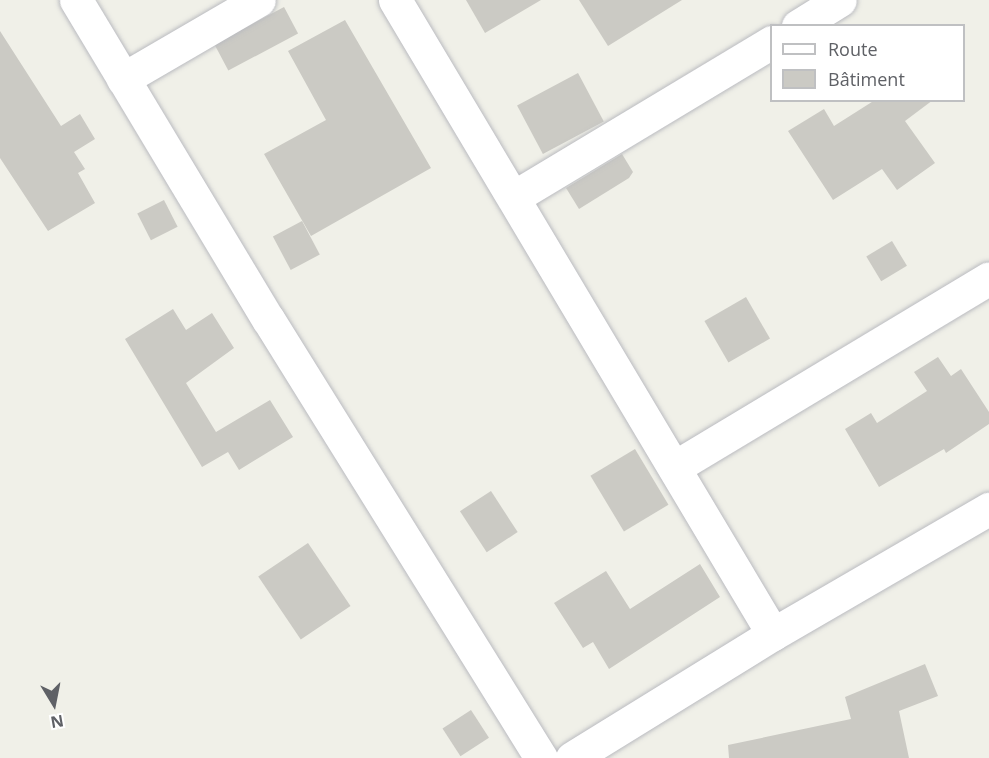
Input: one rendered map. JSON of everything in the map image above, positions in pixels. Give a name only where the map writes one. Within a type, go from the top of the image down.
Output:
[{"type":"street","points":[[76,0],[541,758]]},
{"type":"street","points":[[123,79],[259,0]]},
{"type":"street","points":[[395,0],[773,634]]},
{"type":"street","points":[[801,24],[840,0]]},
{"type":"street","points":[[514,197],[770,43]]},
{"type":"street","points":[[675,467],[989,278]]},
{"type":"street","points":[[572,758],[773,634],[989,509]]},
{"type":"building","points":[[466,0],[541,0],[485,33]]},
{"type":"building","points":[[579,0],[682,0],[608,46]]},
{"type":"building","points":[[284,7],[298,33],[228,71],[214,44]]},
{"type":"building","points":[[345,20],[431,168],[311,236],[264,154],[326,120],[288,51]]},
{"type":"building","points":[[0,31],[61,126],[80,114],[95,139],[74,152],[85,169],[78,173],[95,203],[48,231],[0,158]]},
{"type":"building","points":[[578,73],[604,122],[543,154],[517,105]]},
{"type":"building","points":[[872,102],[930,102],[905,121],[935,163],[897,190],[882,169],[833,200],[788,131],[824,109],[834,126]]},
{"type":"building","points":[[622,154],[633,172],[629,178],[579,209],[566,188]]},
{"type":"building","points":[[164,200],[178,227],[151,240],[137,214]]},
{"type":"building","points":[[302,221],[320,255],[291,270],[273,236]]},
{"type":"building","points":[[892,241],[907,266],[881,281],[866,256]]},
{"type":"building","points":[[746,297],[770,339],[728,363],[704,321]]},
{"type":"building","points":[[173,309],[186,330],[212,313],[234,348],[186,383],[216,432],[270,400],[293,437],[239,470],[228,452],[202,467],[125,339]]},
{"type":"building","points":[[938,357],[951,376],[961,369],[989,412],[989,424],[946,453],[944,449],[879,487],[845,429],[871,413],[877,423],[927,391],[914,372]]},
{"type":"building","points":[[635,449],[668,505],[624,531],[590,476]]},
{"type":"building","points":[[491,491],[518,532],[487,552],[460,511]]},
{"type":"building","points":[[308,543],[350,606],[301,640],[258,577]]},
{"type":"building","points":[[700,564],[720,597],[609,669],[593,642],[583,648],[554,603],[606,571],[630,609]]},
{"type":"building","points":[[925,664],[938,696],[899,711],[909,758],[729,758],[728,745],[851,719],[845,697]]},
{"type":"building","points":[[471,710],[489,738],[460,756],[442,729]]}]
